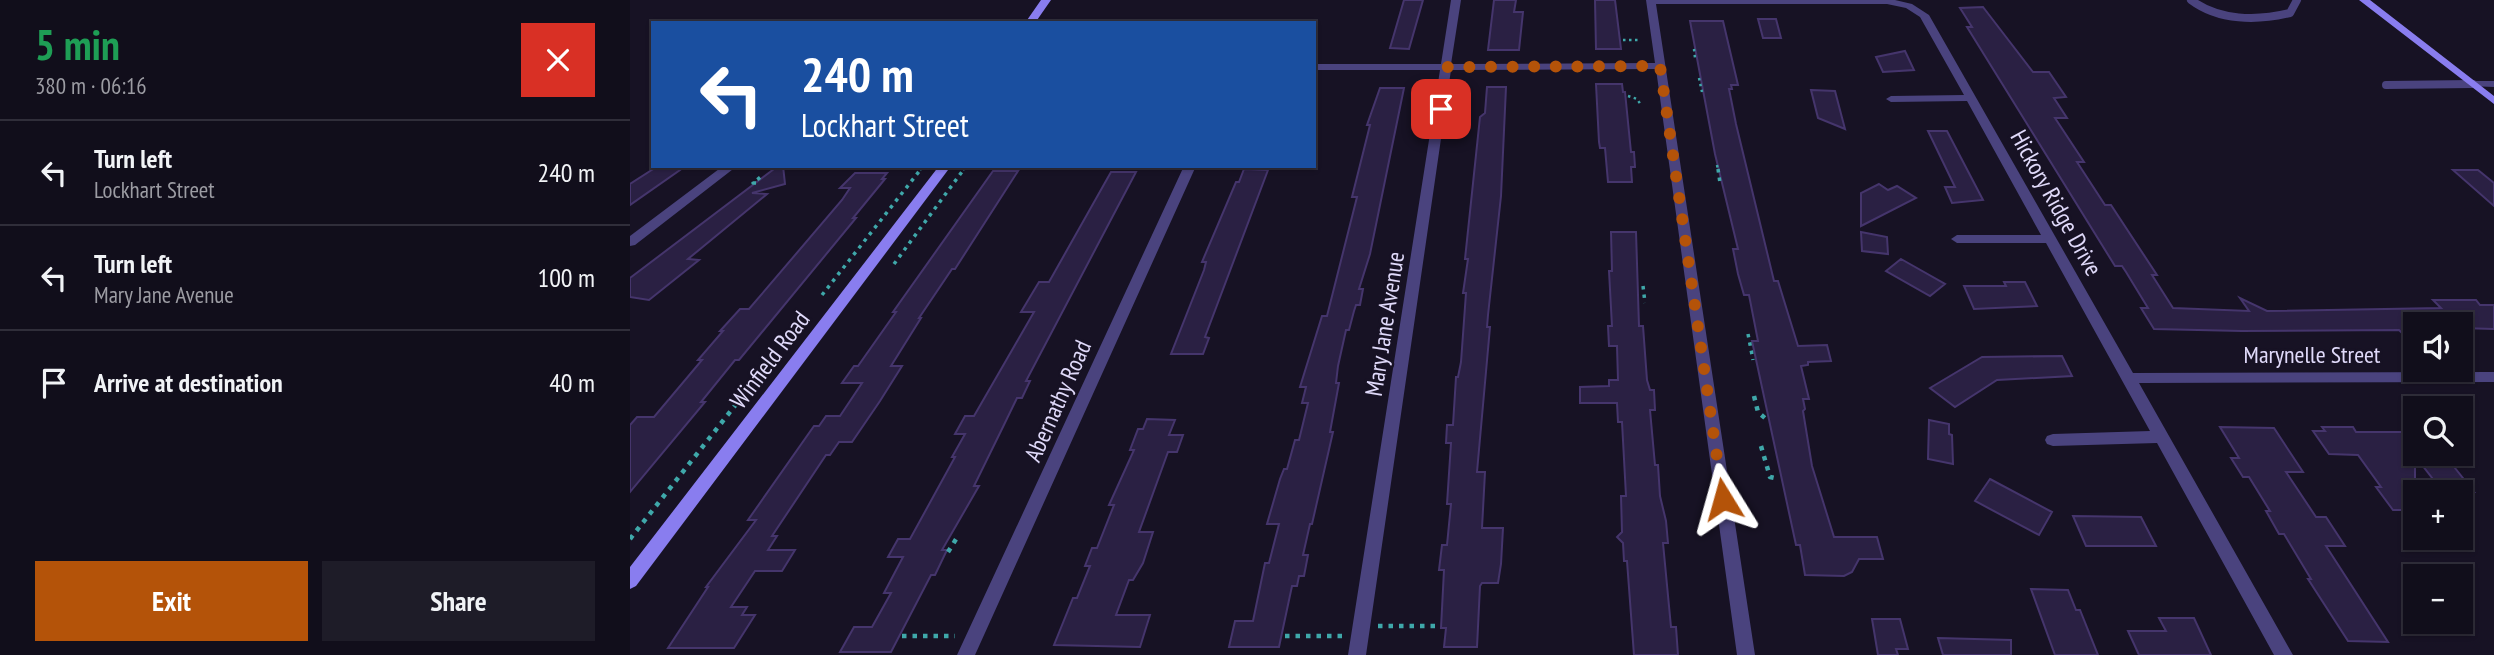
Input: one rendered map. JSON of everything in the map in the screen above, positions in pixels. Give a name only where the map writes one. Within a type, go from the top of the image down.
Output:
[{"type":"street","points":[[1031,21],[1046,0]]},
{"type":"street","name":"Mary Jane Avenue","points":[[1357,655],[1456,0]]},
{"type":"street","points":[[2364,0],[2494,101]]},
{"type":"street","points":[[1651,1],[1746,655]]},
{"type":"street","name":"Hickory Ridge Drive","points":[[1651,1],[1887,1],[1909,6],[1924,15],[2284,655]]},
{"type":"street","points":[[1316,67],[1660,66]]},
{"type":"street","points":[[2473,84],[2494,84]]},
{"type":"street","points":[[1891,99],[1971,98]]},
{"type":"street","points":[[630,242],[728,168]]},
{"type":"street","name":"Winfield Road","points":[[630,581],[943,168]]},
{"type":"street","name":"Abernathy Road","points":[[966,655],[1189,168]]},
{"type":"street","points":[[1957,239],[2050,239]]},
{"type":"street","name":"Marynelle Street","points":[[2129,378],[2494,377]]},
{"type":"street","points":[[2053,440],[2161,437]]},
{"type":"lane","points":[[2191,0],[2197,6],[2220,13],[2253,18],[2277,17],[2290,13],[2297,0]]},
{"type":"lane","points":[[2386,85],[2473,84]]},
{"type":"path","points":[[1694,49],[1695,58]]},
{"type":"path","points":[[1699,78],[1702,92]]},
{"type":"path","points":[[1628,96],[1637,99],[1641,105]]},
{"type":"path","points":[[1717,164],[1720,183]]},
{"type":"path","points":[[822,295],[921,168]]},
{"type":"path","points":[[894,264],[965,168]]},
{"type":"path","points":[[756,183],[753,183],[763,175]]},
{"type":"path","points":[[1643,286],[1645,303]]},
{"type":"path","points":[[1748,334],[1754,360]]},
{"type":"path","points":[[630,539],[752,384]]},
{"type":"path","points":[[1754,396],[1758,412],[1766,419]]},
{"type":"path","points":[[1761,446],[1770,477],[1779,479]]},
{"type":"path","points":[[948,552],[958,536]]},
{"type":"path","points":[[1285,636],[1439,626]]},
{"type":"path","points":[[902,636],[975,636]]},
{"type":"building","points":[[1404,0],[1423,0],[1409,49],[1390,48]]},
{"type":"building","points":[[1494,0],[1516,0],[1514,12],[1523,12],[1519,50],[1488,50]]},
{"type":"building","points":[[1595,0],[1615,0],[1621,49],[1596,49]]},
{"type":"building","points":[[1983,7],[2033,72],[2049,72],[2066,97],[2054,98],[2067,118],[2055,118],[2084,162],[2077,162],[2105,205],[2111,205],[2157,275],[2152,275],[2173,308],[2249,311],[2240,298],[2267,311],[2441,308],[2433,300],[2476,300],[2480,305],[2494,305],[2494,329],[2473,328],[2473,312],[2403,312],[2403,333],[2399,330],[2154,329],[2141,308],[2148,308],[2122,266],[2115,266],[1967,27],[1972,27],[1960,8]]},
{"type":"building","points":[[1758,19],[1776,19],[1781,38],[1763,38]]},
{"type":"building","points":[[1690,21],[1723,21],[1738,85],[1731,85],[1732,89],[1729,89],[1774,281],[1778,281],[1798,346],[1827,345],[1831,361],[1808,362],[1808,365],[1801,366],[1809,399],[1803,399],[1803,411],[1812,466],[1834,537],[1877,537],[1883,559],[1859,559],[1852,572],[1844,576],[1805,575],[1800,545],[1796,545],[1752,341],[1758,341],[1749,295],[1744,295],[1738,274],[1733,249],[1738,249],[1715,154]]},
{"type":"building","points":[[1905,51],[1914,70],[1883,72],[1876,57]]},
{"type":"building","points":[[1596,84],[1622,84],[1625,92],[1631,152],[1634,152],[1632,182],[1608,182],[1605,148],[1600,148],[1599,142]]},
{"type":"building","points":[[1487,87],[1506,87],[1501,196],[1488,315],[1487,327],[1490,327],[1477,472],[1485,472],[1482,528],[1503,528],[1501,564],[1498,583],[1482,583],[1480,586],[1477,647],[1444,647],[1446,628],[1441,628],[1444,570],[1439,570],[1442,545],[1447,545],[1451,504],[1447,504],[1451,443],[1446,443],[1447,425],[1453,425],[1456,377],[1461,362],[1466,293],[1463,293],[1468,259],[1465,259],[1480,117],[1485,113]]},
{"type":"building","points":[[1380,88],[1404,88],[1370,254],[1359,289],[1363,289],[1360,305],[1356,305],[1349,330],[1346,330],[1338,366],[1336,383],[1339,383],[1330,432],[1333,432],[1303,555],[1308,555],[1304,576],[1299,576],[1297,586],[1292,586],[1279,647],[1229,647],[1235,621],[1253,621],[1265,563],[1269,563],[1279,524],[1267,524],[1280,479],[1284,469],[1287,469],[1295,440],[1299,440],[1308,403],[1302,403],[1306,387],[1300,387],[1322,316],[1327,316],[1357,197],[1352,197],[1370,125],[1367,125]]},
{"type":"building","points":[[1811,90],[1835,91],[1845,129],[1818,118]]},
{"type":"building","points":[[1928,131],[1947,131],[1983,200],[1952,203],[1945,187],[1955,187]]},
{"type":"building","points":[[655,168],[680,170],[630,205],[630,184]]},
{"type":"building","points":[[775,168],[783,168],[785,184],[752,193],[767,194],[688,259],[699,260],[649,300],[630,297],[630,278]]},
{"type":"building","points":[[1244,169],[1268,170],[1205,337],[1209,338],[1203,354],[1171,354],[1204,270],[1206,262],[1202,262]]},
{"type":"building","points":[[2453,170],[2478,170],[2494,183],[2494,206]]},
{"type":"building","points":[[993,171],[1018,171],[955,269],[952,269],[919,318],[891,366],[902,366],[880,401],[852,442],[839,442],[830,455],[826,455],[772,536],[777,536],[768,550],[795,550],[782,571],[755,571],[731,607],[747,607],[742,615],[755,615],[734,648],[668,648],[706,587],[756,520],[748,520],[814,426],[819,426],[826,416],[840,416],[862,383],[842,383],[854,366],[858,366]]},
{"type":"building","points":[[1111,172],[1136,172],[1026,381],[1030,381],[1022,398],[1017,398],[974,486],[979,486],[942,550],[947,550],[935,575],[931,575],[891,652],[840,652],[854,627],[872,627],[891,593],[884,593],[903,557],[888,557],[898,539],[910,539],[965,434],[955,434],[965,416],[974,416],[1034,312],[1021,312],[1039,282],[1049,282]]},
{"type":"building","points":[[855,173],[887,173],[853,218],[856,218],[739,360],[735,360],[701,402],[705,402],[630,492],[630,425],[637,417],[654,417],[702,360],[698,360],[723,331],[720,331],[740,309],[749,309],[842,200],[850,188],[840,188]]},
{"type":"building","points":[[1879,184],[1888,190],[1897,186],[1916,198],[1861,226],[1861,193]]},
{"type":"building","points":[[1611,232],[1636,232],[1639,326],[1643,326],[1647,380],[1650,390],[1654,390],[1655,410],[1650,410],[1655,465],[1658,465],[1660,496],[1666,521],[1668,543],[1663,543],[1671,627],[1676,627],[1678,655],[1634,655],[1627,561],[1624,561],[1623,543],[1617,537],[1622,532],[1621,496],[1626,496],[1622,422],[1618,422],[1617,403],[1580,403],[1580,387],[1609,386],[1609,380],[1618,380],[1617,346],[1609,346],[1608,326],[1612,326],[1609,271],[1612,271]]},
{"type":"building","points":[[1861,232],[1887,237],[1888,254],[1862,251]]},
{"type":"building","points":[[1901,259],[1945,284],[1930,296],[1886,271]]},
{"type":"building","points":[[2004,282],[2025,282],[2037,306],[1974,309],[1964,286],[2006,286]]},
{"type":"building","points":[[2062,356],[2072,376],[1997,380],[1955,407],[1930,388],[1982,357]]},
{"type":"building","points":[[1147,419],[1175,420],[1169,435],[1183,435],[1177,452],[1168,452],[1139,532],[1153,532],[1143,563],[1133,580],[1129,580],[1116,615],[1150,615],[1140,647],[1054,645],[1073,598],[1077,598],[1090,566],[1085,566],[1092,548],[1097,548],[1114,505],[1109,505],[1134,450],[1130,450],[1138,429],[1143,429]]},
{"type":"building","points":[[1929,420],[1949,424],[1953,464],[1928,459]]},
{"type":"building","points":[[2220,427],[2274,428],[2303,472],[2286,472],[2316,517],[2326,517],[2345,546],[2326,546],[2388,642],[2348,641],[2308,579],[2311,579],[2284,534],[2279,534],[2266,511],[2270,511],[2249,477],[2243,477],[2231,458],[2239,458]]},
{"type":"building","points":[[2322,427],[2353,427],[2356,432],[2403,432],[2403,466],[2415,466],[2415,480],[2403,480],[2403,510],[2393,510],[2376,487],[2381,487],[2358,455],[2329,454],[2313,431],[2325,431]]},
{"type":"building","points":[[2423,466],[2453,466],[2464,480],[2434,480]]},
{"type":"building","points":[[1990,479],[2052,512],[2039,535],[1975,501]]},
{"type":"building","points":[[2073,516],[2141,517],[2156,546],[2086,546]]},
{"type":"building","points":[[2031,589],[2068,590],[2076,610],[2080,610],[2098,655],[2055,655]]},
{"type":"building","points":[[2159,618],[2194,618],[2211,655],[2139,655],[2128,631],[2166,631]]},
{"type":"building","points":[[1872,619],[1900,619],[1908,649],[1896,649],[1898,655],[1878,655]]},
{"type":"building","points":[[1938,638],[2011,640],[2011,655],[1943,655]]},
{"type":"route","points":[[1441,109],[1447,67],[1660,66],[1723,499]]}]
